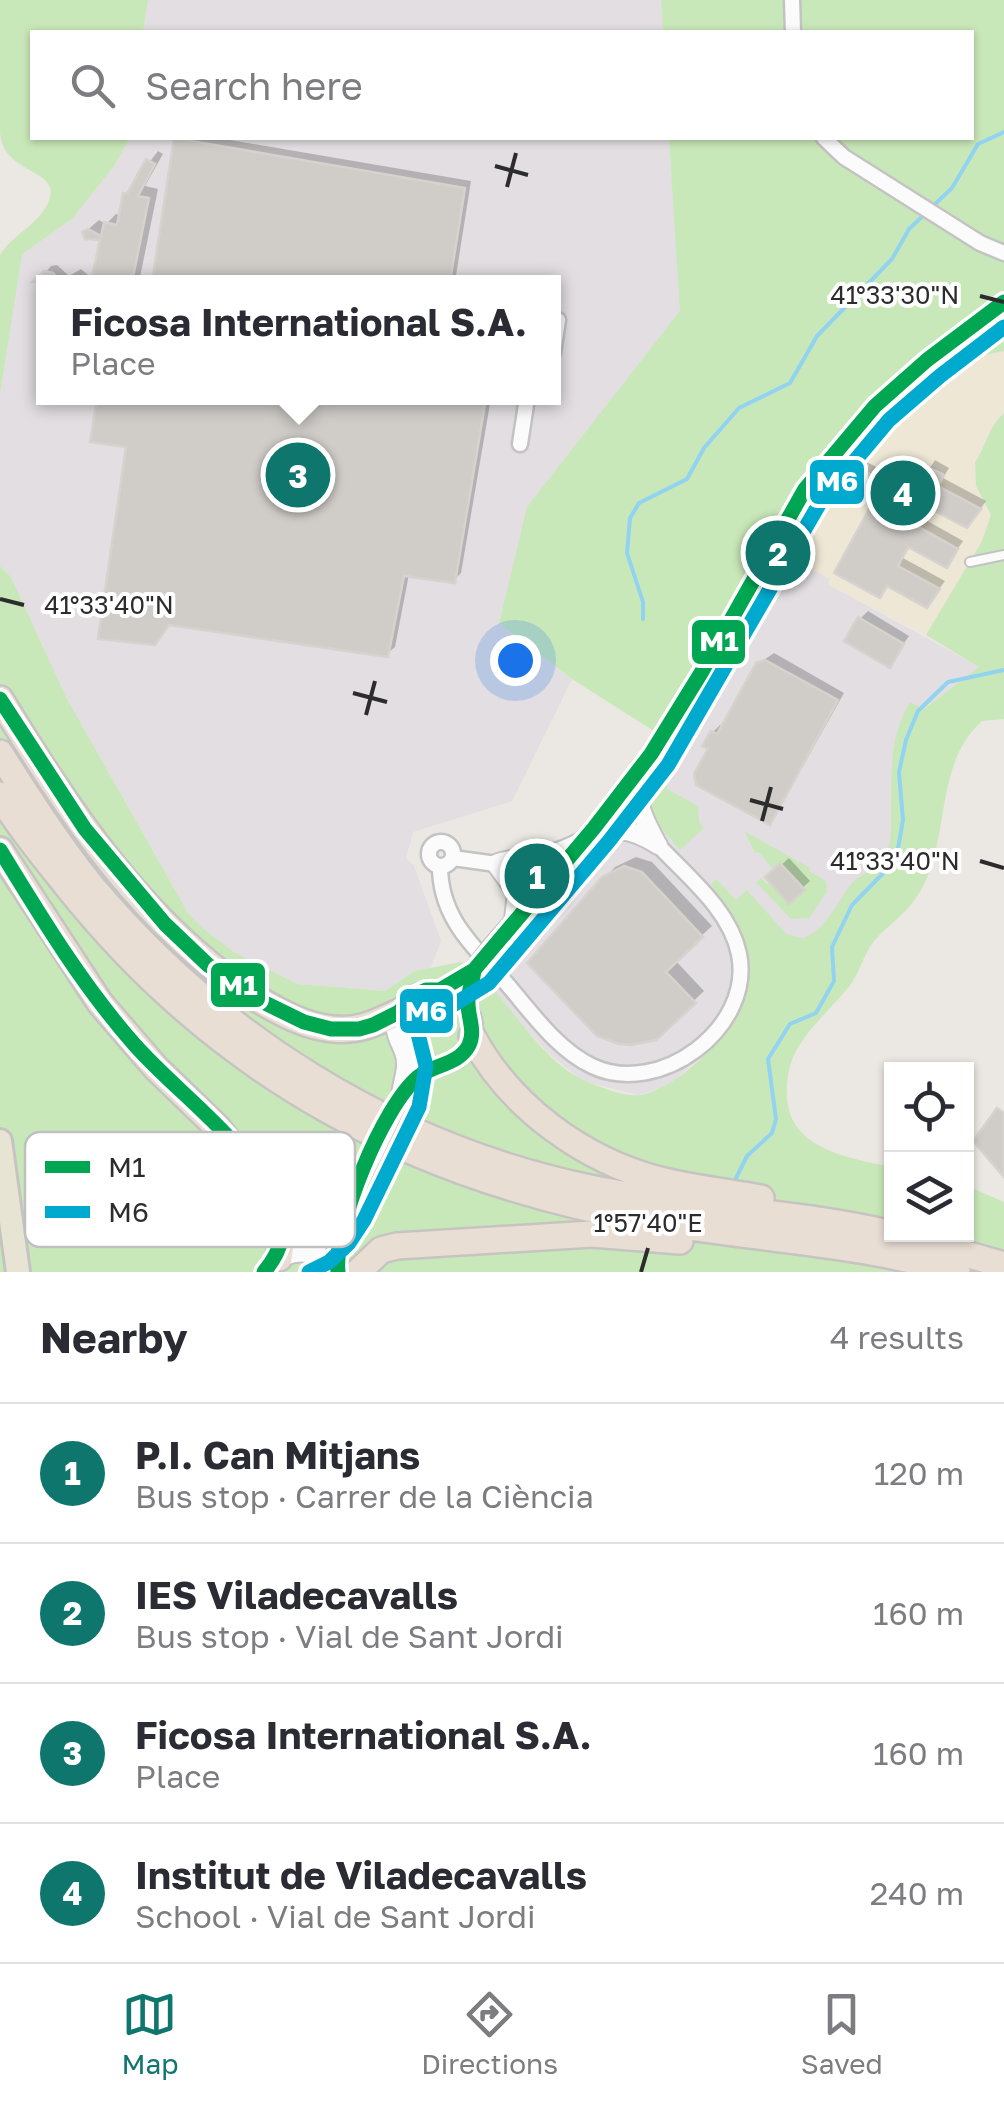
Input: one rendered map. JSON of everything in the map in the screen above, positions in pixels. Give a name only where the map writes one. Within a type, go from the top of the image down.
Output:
[{"type":"highway","points":[[0,699],[84,828],[165,924],[208,966],[265,1004],[330,1029],[359,1029],[399,1012]]},
{"type":"highway","points":[[0,753],[89,882],[163,963],[265,1046],[342,1095],[433,1140],[545,1178],[656,1200],[884,1233]]},
{"type":"highway","points":[[1,798],[98,925],[157,986],[251,1063],[362,1130],[481,1180],[581,1207],[863,1250],[956,1272]]},
{"type":"highway","points":[[0,850],[100,1003],[156,1068],[219,1132]]},
{"type":"highway","points":[[472,1036],[485,1060],[532,1110],[571,1142],[620,1166],[660,1180],[884,1222]]},
{"type":"highway","points":[[344,1271],[381,1250],[397,1246],[592,1234],[813,1256],[908,1272]]},
{"type":"highway","points":[[925,1242],[978,1256]]},
{"type":"highway","points":[[944,1242],[1004,1266]]},
{"type":"main road","points":[[0,1141],[18,1272]]},
{"type":"street","points":[[792,0],[794,30]]},
{"type":"street","points":[[826,140],[844,157],[998,251],[1004,264]]},
{"type":"street","points":[[440,990],[474,970],[644,763],[677,714],[805,489],[875,406],[927,360],[1004,302]]},
{"type":"street","points":[[984,318],[1004,314]]},
{"type":"street","points":[[520,444],[527,405]]},
{"type":"street","points":[[644,763],[638,802],[642,818],[658,845],[722,914],[736,943],[740,977],[733,1005],[715,1031],[668,1067],[636,1075],[592,1067],[558,1040],[452,921],[440,887],[446,862],[496,864],[541,857],[622,829],[658,845]]},
{"type":"street","points":[[496,864],[517,894],[514,920]]},
{"type":"street","points":[[468,1009],[474,970]]},
{"type":"street","points":[[355,1192],[399,1102],[414,1081],[436,1066],[458,1059],[472,1036],[473,1022],[459,998],[440,990],[426,990],[412,996],[399,1012],[396,1036],[404,1052],[406,1073],[399,1102]]},
{"type":"street","points":[[404,1052],[416,1062],[436,1066]]},
{"type":"street","points":[[307,1252],[314,1247]]},
{"type":"street","points":[[271,1265],[290,1253],[307,1252],[344,1271]]},
{"type":"lane","points":[[970,562],[1004,555]]},
{"type":"shaded area","points":[[148,0],[661,0],[663,30],[143,30]]},
{"type":"shaded area","points":[[129,140],[669,140],[681,311],[527,508],[499,623],[572,679],[512,801],[413,832],[406,858],[414,866],[441,941],[430,969],[414,971],[385,991],[297,984],[234,952],[200,927],[188,913],[66,697],[11,577],[0,566],[0,394],[21,253],[72,219],[114,166]]},
{"type":"shaded area","points":[[960,346],[981,356],[1004,351],[1004,413],[986,437],[985,448],[975,462],[981,500],[991,515],[982,540],[926,635],[828,584],[830,579],[792,559],[852,450],[903,393]]},
{"type":"shaded area","points":[[792,559],[831,579],[829,585],[980,667],[926,707],[913,734],[908,815],[816,985],[720,896],[745,944],[748,981],[737,1015],[714,1044],[670,1085],[639,1095],[582,1080],[548,1053],[491,990],[485,977],[665,755],[751,603],[764,610]]},
{"type":"green space","points":[[0,0],[148,0],[143,30],[30,30],[30,140],[129,140],[114,166],[72,219],[22,254],[0,394],[0,255],[44,210],[51,191],[41,177],[11,157],[0,133]]},
{"type":"green space","points":[[661,0],[1004,0],[1004,351],[981,356],[960,346],[903,393],[852,450],[763,610],[751,604],[681,726],[691,733],[666,782],[667,789],[698,806],[699,822],[704,828],[680,850],[656,820],[649,798],[671,742],[572,679],[499,623],[527,507],[680,311],[669,140],[974,140],[974,30],[663,30]]},
{"type":"green space","points":[[1004,413],[1004,719],[982,721],[967,738],[956,758],[936,847],[921,890],[874,941],[852,983],[799,1046],[791,1064],[787,1098],[791,1115],[810,1140],[840,1155],[884,1166],[884,1242],[974,1242],[974,1189],[1004,1202],[1004,1272],[0,1272],[0,566],[11,577],[66,697],[188,913],[201,927],[234,952],[297,984],[385,991],[414,971],[461,962],[493,990],[536,1042],[569,1071],[607,1089],[640,1095],[657,1090],[691,1068],[722,1035],[743,1000],[748,983],[748,956],[733,919],[711,885],[716,879],[736,900],[747,890],[786,934],[803,938],[824,924],[853,882],[879,864],[887,852],[893,756],[903,716],[910,702],[924,709],[979,667],[926,635],[982,541],[991,515],[976,486],[975,462]]},
{"type":"green space","points":[[744,831],[826,881],[827,891],[809,918],[791,919],[756,882],[761,878],[769,882],[789,904],[804,890],[780,862],[772,868],[759,852],[755,853]]},
{"type":"building","points":[[174,140],[465,188],[451,275],[153,275]]},
{"type":"building","points":[[146,159],[155,164],[138,196],[149,198],[133,275],[92,275],[100,240],[85,239],[82,232],[88,229],[101,236],[104,222],[117,225],[123,193],[127,194]]},
{"type":"building","points":[[96,405],[485,405],[455,583],[404,576],[388,657],[169,625],[155,645],[98,639],[126,447],[90,442]]},
{"type":"building","points":[[926,466],[944,475],[938,486],[981,509],[967,528],[929,508],[919,527],[958,549],[947,568],[908,547],[898,566],[940,589],[927,608],[887,586],[880,598],[834,573],[873,502],[853,491],[856,484],[851,481],[858,468],[910,496]]},
{"type":"building","points":[[858,617],[904,644],[890,668],[844,641]]},
{"type":"building","points":[[765,660],[838,700],[770,825],[696,785],[694,774],[708,749],[702,746],[711,731],[717,734],[756,663]]},
{"type":"building","points":[[780,863],[805,890],[789,904],[765,877]]},
{"type":"building","points":[[624,866],[642,872],[703,937],[666,972],[696,1003],[656,1040],[631,1045],[597,1036],[527,963],[602,877]]},
{"type":"building","points":[[997,1108],[1004,1113],[1004,1177],[974,1142]]},
{"type":"waterway","points":[[932,207],[952,188],[978,144],[1004,132]]},
{"type":"waterway","points":[[643,619],[643,602],[627,553],[630,518],[639,503],[687,479],[704,448],[739,408],[790,383],[817,336],[892,259],[909,229],[925,214]]},
{"type":"waterway","points":[[733,1184],[747,1156],[772,1133],[776,1119],[768,1059],[790,1024],[816,1013],[834,981],[832,947],[852,905],[896,860],[903,820],[899,772],[918,711],[948,682],[1004,670]]},
{"type":"transit line","name":"M1","points":[[0,699],[85,829],[165,924],[208,965],[265,1003],[304,1022],[331,1029],[373,1025],[399,1012],[413,996],[426,990],[440,990],[474,970],[651,754],[805,489],[875,406],[927,360],[1004,302]]},
{"type":"transit line","name":"M6","points":[[355,1234],[419,1107],[426,1066],[417,1030],[420,1017],[427,1011],[448,1008],[489,983],[668,765],[821,501],[889,420],[1004,327]]},
{"type":"transit line","name":"M1","points":[[0,850],[63,950],[115,1021],[223,1132]]},
{"type":"transit line","name":"M1","points":[[355,1190],[376,1140],[404,1092],[418,1077],[459,1057],[469,1045],[472,1034],[468,1000],[474,970]]},
{"type":"transit line","name":"M1","points":[[264,1272],[279,1247]]},
{"type":"transit line","name":"M1","points":[[338,1272],[340,1247]]},
{"type":"transit line","name":"M6","points":[[309,1272],[329,1262],[345,1247]]},
{"type":"place","name":"Ficosa International S.A.","points":[[298,475]]},
{"type":"place","name":"Institut de Viladecavalls","points":[[903,493]]},
{"type":"place","name":"IES Viladecavalls","points":[[778,553]]},
{"type":"place","name":"P.I. Can Mitjans","points":[[537,876]]}]
